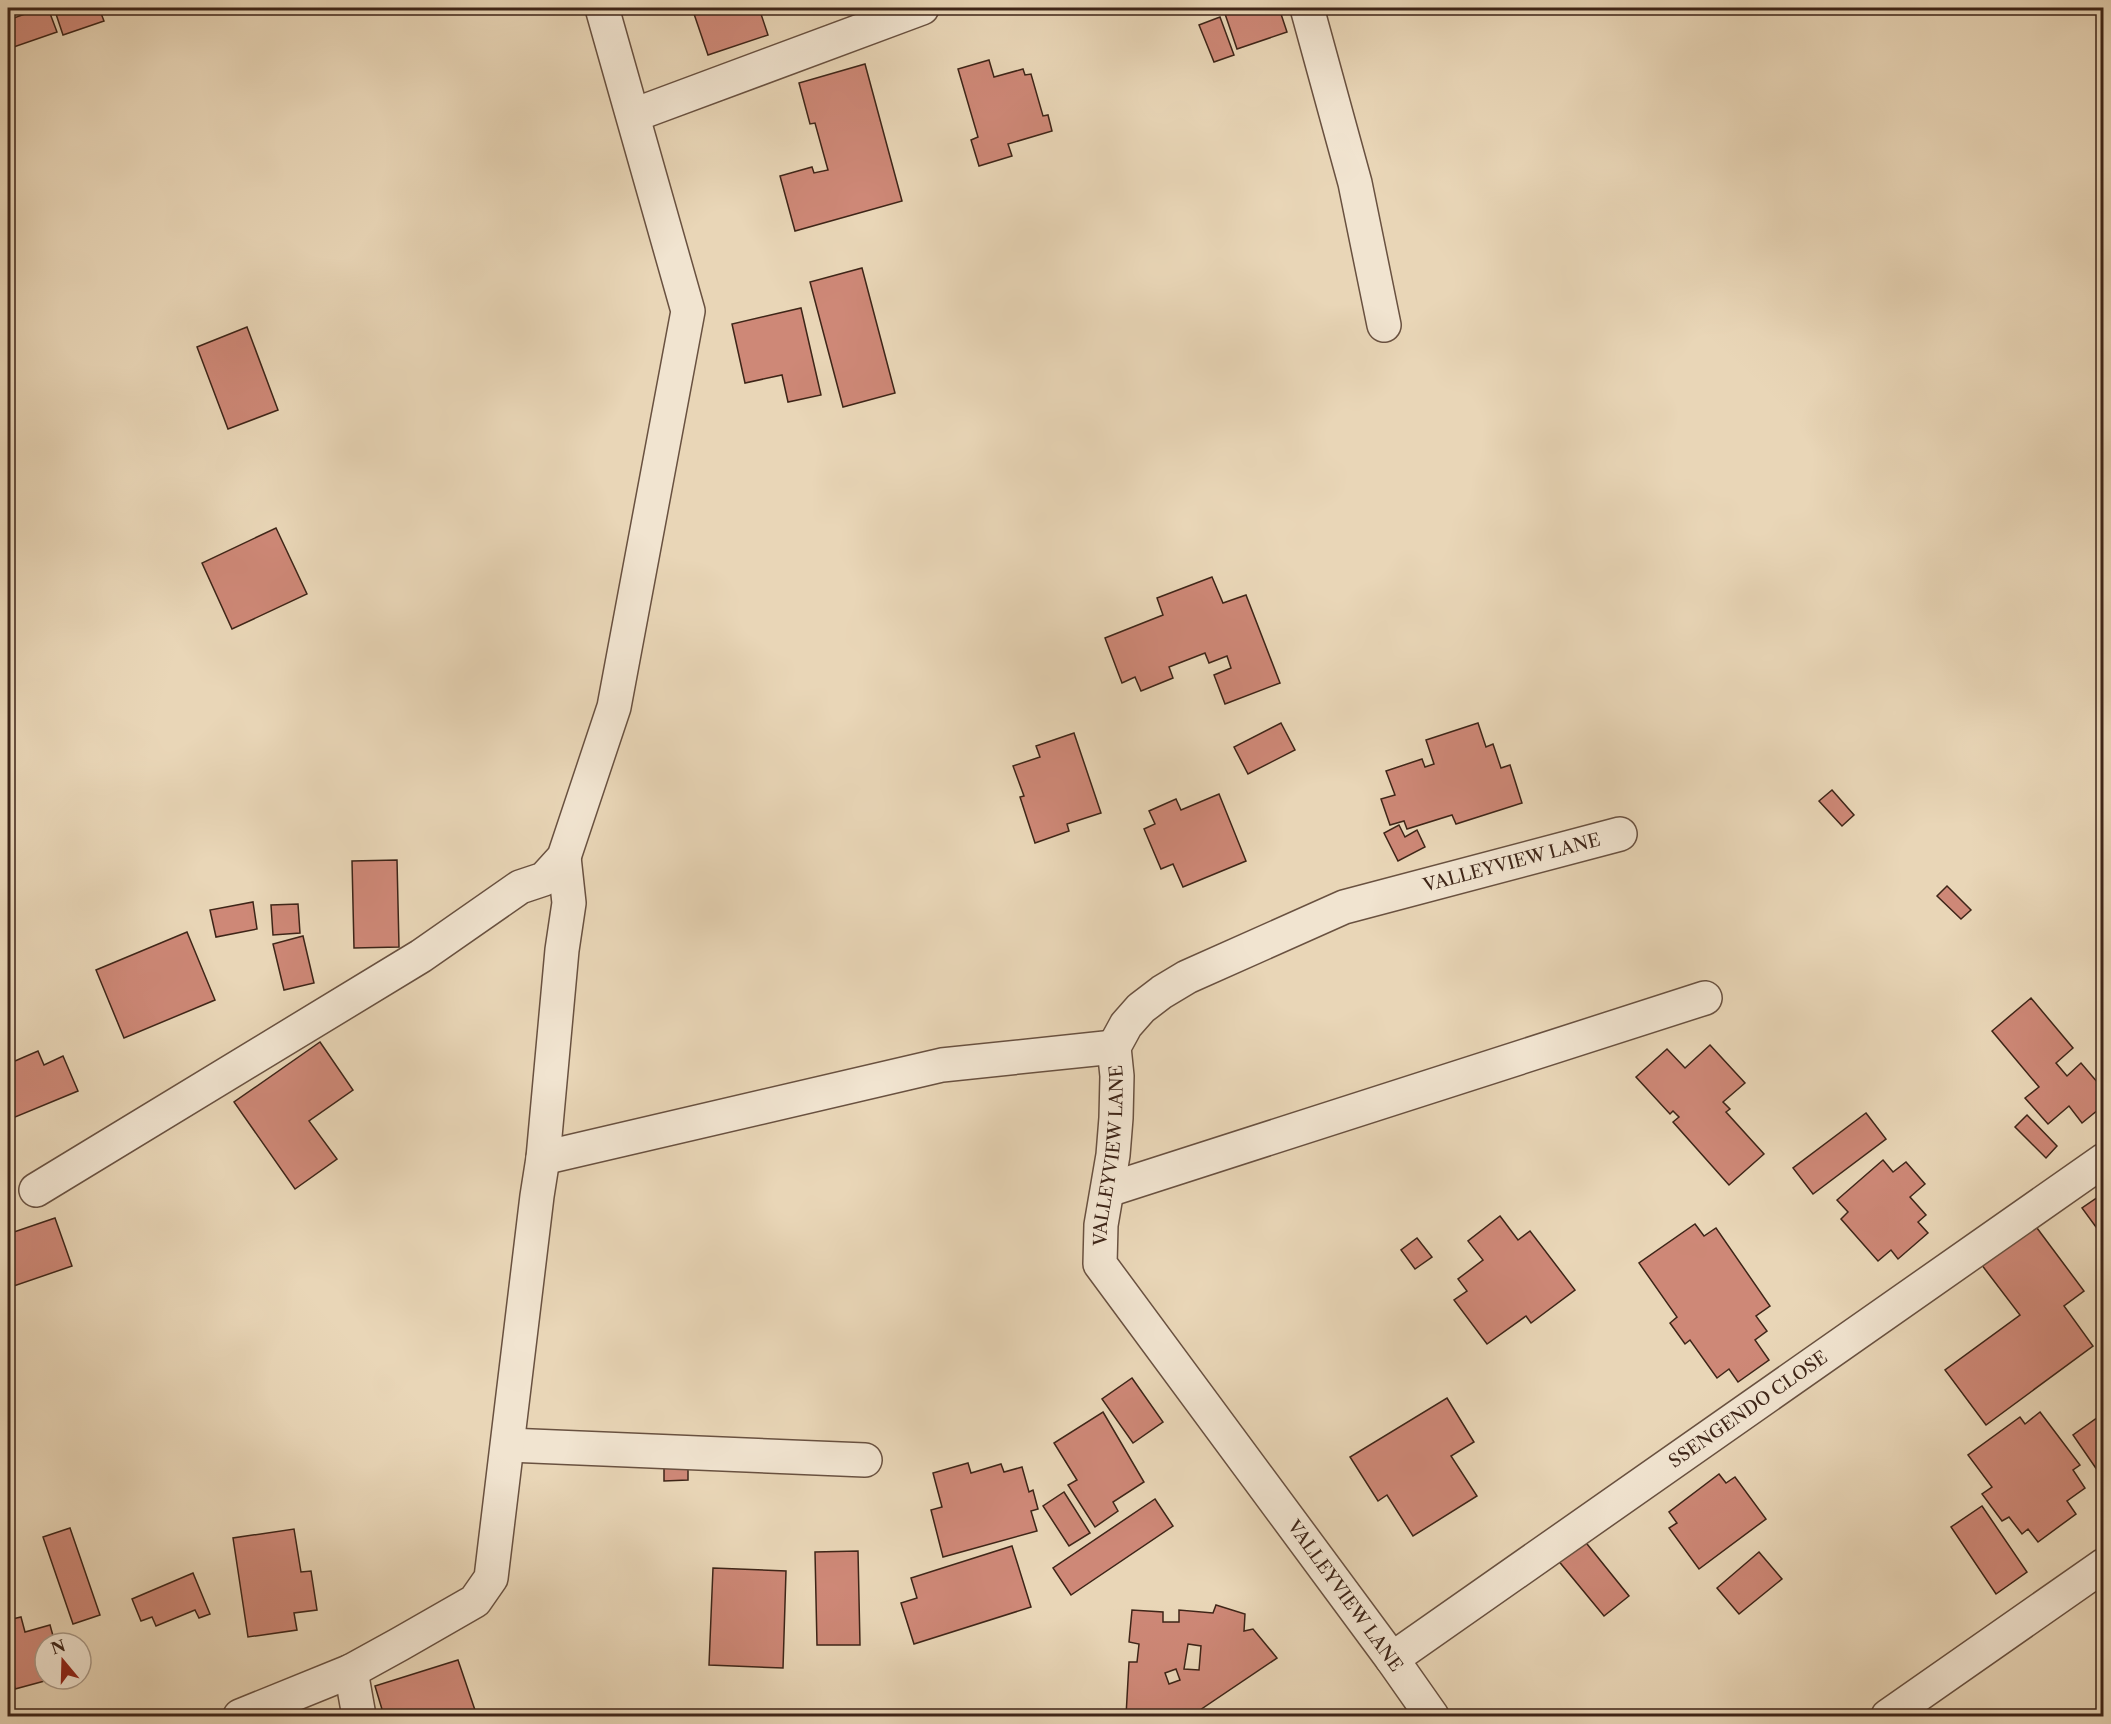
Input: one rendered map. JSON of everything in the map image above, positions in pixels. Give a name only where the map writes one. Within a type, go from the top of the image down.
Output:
[{"type":"street","points":[[240,1716],[351,1671],[475,1601],[491,1578],[543,1158],[568,903],[564,857],[614,707],[688,311],[602,8]]},
{"type":"street","points":[[634,115],[922,8]]},
{"type":"street","points":[[1308,8],[1356,183],[1383,325]]},
{"type":"street","name":"VALLEYVIEW LANE","points":[[1432,1716],[1100,1264],[1101,1226],[1113,1155],[1116,1118],[1117,1076],[1114,1047],[1133,1017],[1162,992],[1187,977],[1344,908],[1620,834]]},
{"type":"street","points":[[36,1190],[421,956],[520,887],[544,879],[564,857]]},
{"type":"street","points":[[1108,1190],[1705,998]]},
{"type":"street","points":[[543,1158],[942,1065],[1114,1047]]},
{"type":"street","name":"SSENGENDO CLOSE","points":[[1392,1659],[2103,1160]]},
{"type":"street","points":[[508,1445],[865,1460]]},
{"type":"street","points":[[1888,1716],[2103,1565]]},
{"type":"street","points":[[351,1671],[359,1716]]},
{"type":"building","points":[[48,8],[57,32],[8,49],[8,20]]},
{"type":"building","points":[[54,8],[99,8],[104,21],[63,35]]},
{"type":"building","points":[[692,8],[759,8],[768,35],[708,55]]},
{"type":"building","points":[[1223,8],[1279,8],[1287,32],[1237,49]]},
{"type":"building","points":[[1220,17],[1234,55],[1214,62],[1199,25]]},
{"type":"building","points":[[989,60],[994,77],[1023,69],[1025,75],[1031,74],[1043,116],[1048,115],[1052,131],[1008,144],[1012,156],[979,166],[971,140],[978,137],[958,69]]},
{"type":"building","points":[[865,64],[902,201],[795,231],[780,176],[812,167],[814,173],[828,170],[815,123],[810,124],[799,83]]},
{"type":"building","points":[[862,268],[895,393],[843,407],[810,282]]},
{"type":"building","points":[[801,308],[821,395],[788,402],[782,375],[745,383],[732,324]]},
{"type":"building","points":[[247,327],[278,410],[228,429],[197,347]]},
{"type":"building","points":[[276,528],[307,594],[232,629],[202,563]]},
{"type":"building","points":[[1212,577],[1223,603],[1246,595],[1280,683],[1225,704],[1214,675],[1231,668],[1227,656],[1209,663],[1205,653],[1169,667],[1173,678],[1141,691],[1135,677],[1122,683],[1105,638],[1163,615],[1157,598]]},
{"type":"building","points":[[1281,723],[1295,750],[1248,774],[1234,747]]},
{"type":"building","points":[[1478,723],[1486,747],[1493,744],[1501,768],[1510,765],[1522,803],[1456,824],[1452,815],[1407,829],[1404,821],[1390,825],[1381,799],[1395,795],[1386,771],[1422,759],[1425,767],[1434,764],[1426,740]]},
{"type":"building","points":[[1074,733],[1101,813],[1067,824],[1069,831],[1035,843],[1020,797],[1024,796],[1013,766],[1040,757],[1036,746]]},
{"type":"building","points":[[1832,790],[1854,815],[1842,826],[1819,801]]},
{"type":"building","points":[[1219,794],[1246,861],[1183,887],[1173,864],[1161,869],[1144,829],[1155,824],[1149,811],[1176,799],[1181,810]]},
{"type":"building","points":[[1399,825],[1405,837],[1417,830],[1425,847],[1398,861],[1384,833]]},
{"type":"building","points":[[397,860],[399,947],[354,948],[352,861]]},
{"type":"building","points":[[1947,886],[1971,910],[1961,919],[1937,896]]},
{"type":"building","points":[[253,902],[257,929],[216,937],[210,910]]},
{"type":"building","points":[[298,904],[300,933],[273,935],[271,905]]},
{"type":"building","points":[[187,932],[215,1000],[124,1038],[96,970]]},
{"type":"building","points":[[303,936],[314,983],[284,990],[273,944]]},
{"type":"building","points":[[2031,998],[2073,1048],[2056,1063],[2067,1076],[2081,1063],[2104,1090],[2104,1105],[2082,1123],[2069,1106],[2048,1124],[2025,1098],[2039,1087],[1992,1031]]},
{"type":"building","points":[[320,1042],[353,1090],[309,1121],[337,1159],[295,1189],[234,1102]]},
{"type":"building","points":[[1710,1045],[1745,1083],[1723,1102],[1730,1109],[1726,1112],[1764,1154],[1729,1185],[1673,1122],[1679,1117],[1673,1111],[1670,1114],[1636,1077],[1667,1049],[1685,1068]]},
{"type":"building","points":[[38,1051],[44,1065],[63,1056],[78,1091],[8,1120],[8,1064]]},
{"type":"building","points":[[1866,1113],[1886,1139],[1813,1194],[1793,1168]]},
{"type":"building","points":[[2027,1115],[2057,1146],[2046,1158],[2015,1127]]},
{"type":"building","points":[[1883,1160],[1893,1172],[1906,1162],[1925,1184],[1910,1197],[1926,1215],[1918,1222],[1928,1233],[1898,1259],[1891,1250],[1878,1261],[1841,1219],[1848,1212],[1837,1200]]},
{"type":"building","points":[[2104,1193],[2104,1238],[2082,1208]]},
{"type":"building","points":[[1500,1216],[1518,1240],[1530,1231],[1575,1290],[1531,1323],[1526,1316],[1487,1344],[1454,1300],[1467,1291],[1458,1279],[1483,1260],[1468,1241]]},
{"type":"building","points":[[55,1218],[72,1266],[8,1288],[8,1234]]},
{"type":"building","points":[[1695,1224],[1704,1236],[1716,1228],[1770,1306],[1756,1316],[1767,1331],[1755,1340],[1769,1360],[1738,1382],[1729,1369],[1717,1378],[1690,1340],[1685,1344],[1670,1323],[1677,1317],[1639,1263]]},
{"type":"building","points":[[2034,1224],[2084,1291],[2064,1306],[2093,1346],[1986,1425],[1945,1370],[2020,1315],[1981,1264]]},
{"type":"building","points":[[1417,1238],[1432,1257],[1415,1269],[1401,1250]]},
{"type":"building","points":[[1132,1378],[1163,1422],[1133,1443],[1102,1399]]},
{"type":"building","points":[[1447,1398],[1474,1442],[1451,1456],[1477,1496],[1413,1536],[1387,1495],[1378,1501],[1350,1457]]},
{"type":"building","points":[[1103,1412],[1144,1482],[1113,1502],[1118,1511],[1095,1527],[1068,1485],[1077,1480],[1054,1443]]},
{"type":"building","points":[[2040,1412],[2080,1465],[2073,1470],[2085,1488],[2067,1501],[2076,1514],[2038,1542],[2028,1529],[2022,1534],[2009,1517],[2002,1521],[1982,1494],[1992,1487],[1968,1455],[2020,1417],[2025,1424]]},
{"type":"building","points":[[2101,1415],[2104,1418],[2104,1480],[2073,1435]]},
{"type":"building","points":[[688,1460],[688,1480],[664,1481],[664,1461]]},
{"type":"building","points":[[968,1463],[971,1473],[1001,1464],[1004,1472],[1022,1467],[1029,1492],[1033,1490],[1038,1509],[1031,1511],[1037,1531],[943,1557],[931,1510],[942,1507],[933,1473]]},
{"type":"building","points":[[1719,1474],[1726,1483],[1735,1477],[1766,1519],[1699,1569],[1669,1528],[1677,1523],[1669,1512]]},
{"type":"building","points":[[1064,1492],[1090,1533],[1069,1546],[1043,1506]]},
{"type":"building","points":[[1155,1499],[1173,1526],[1071,1595],[1053,1568]]},
{"type":"building","points":[[1982,1506],[2027,1572],[1996,1594],[1951,1527]]},
{"type":"building","points":[[70,1528],[100,1615],[73,1624],[43,1537]]},
{"type":"building","points":[[294,1529],[301,1572],[311,1571],[317,1610],[294,1613],[297,1630],[248,1637],[233,1538]]},
{"type":"building","points":[[1583,1539],[1629,1596],[1604,1616],[1557,1559]]},
{"type":"building","points":[[1012,1546],[1031,1607],[914,1644],[901,1603],[917,1598],[911,1578]]},
{"type":"building","points":[[858,1551],[860,1645],[817,1645],[815,1552]]},
{"type":"building","points":[[1759,1552],[1782,1579],[1739,1614],[1717,1588]]},
{"type":"building","points":[[713,1568],[786,1571],[783,1668],[709,1665]]},
{"type":"building","points":[[193,1573],[210,1614],[199,1618],[195,1610],[156,1626],[152,1617],[141,1621],[132,1599]]},
{"type":"building","points":[[1216,1605],[1245,1614],[1244,1631],[1253,1629],[1277,1658],[1191,1716],[1126,1716],[1129,1662],[1137,1662],[1139,1644],[1129,1642],[1132,1610],[1163,1612],[1163,1622],[1179,1622],[1179,1610],[1213,1613]],"holes":[[[1188,1644],[1201,1646],[1199,1670],[1184,1669]],[[1176,1669],[1180,1680],[1169,1684],[1165,1673]]]},
{"type":"building","points":[[21,1617],[25,1632],[50,1625],[52,1631],[33,1631],[33,1684],[15,1689],[8,1658],[8,1620]]},
{"type":"building","points":[[458,1660],[477,1716],[384,1716],[375,1686]]}]
